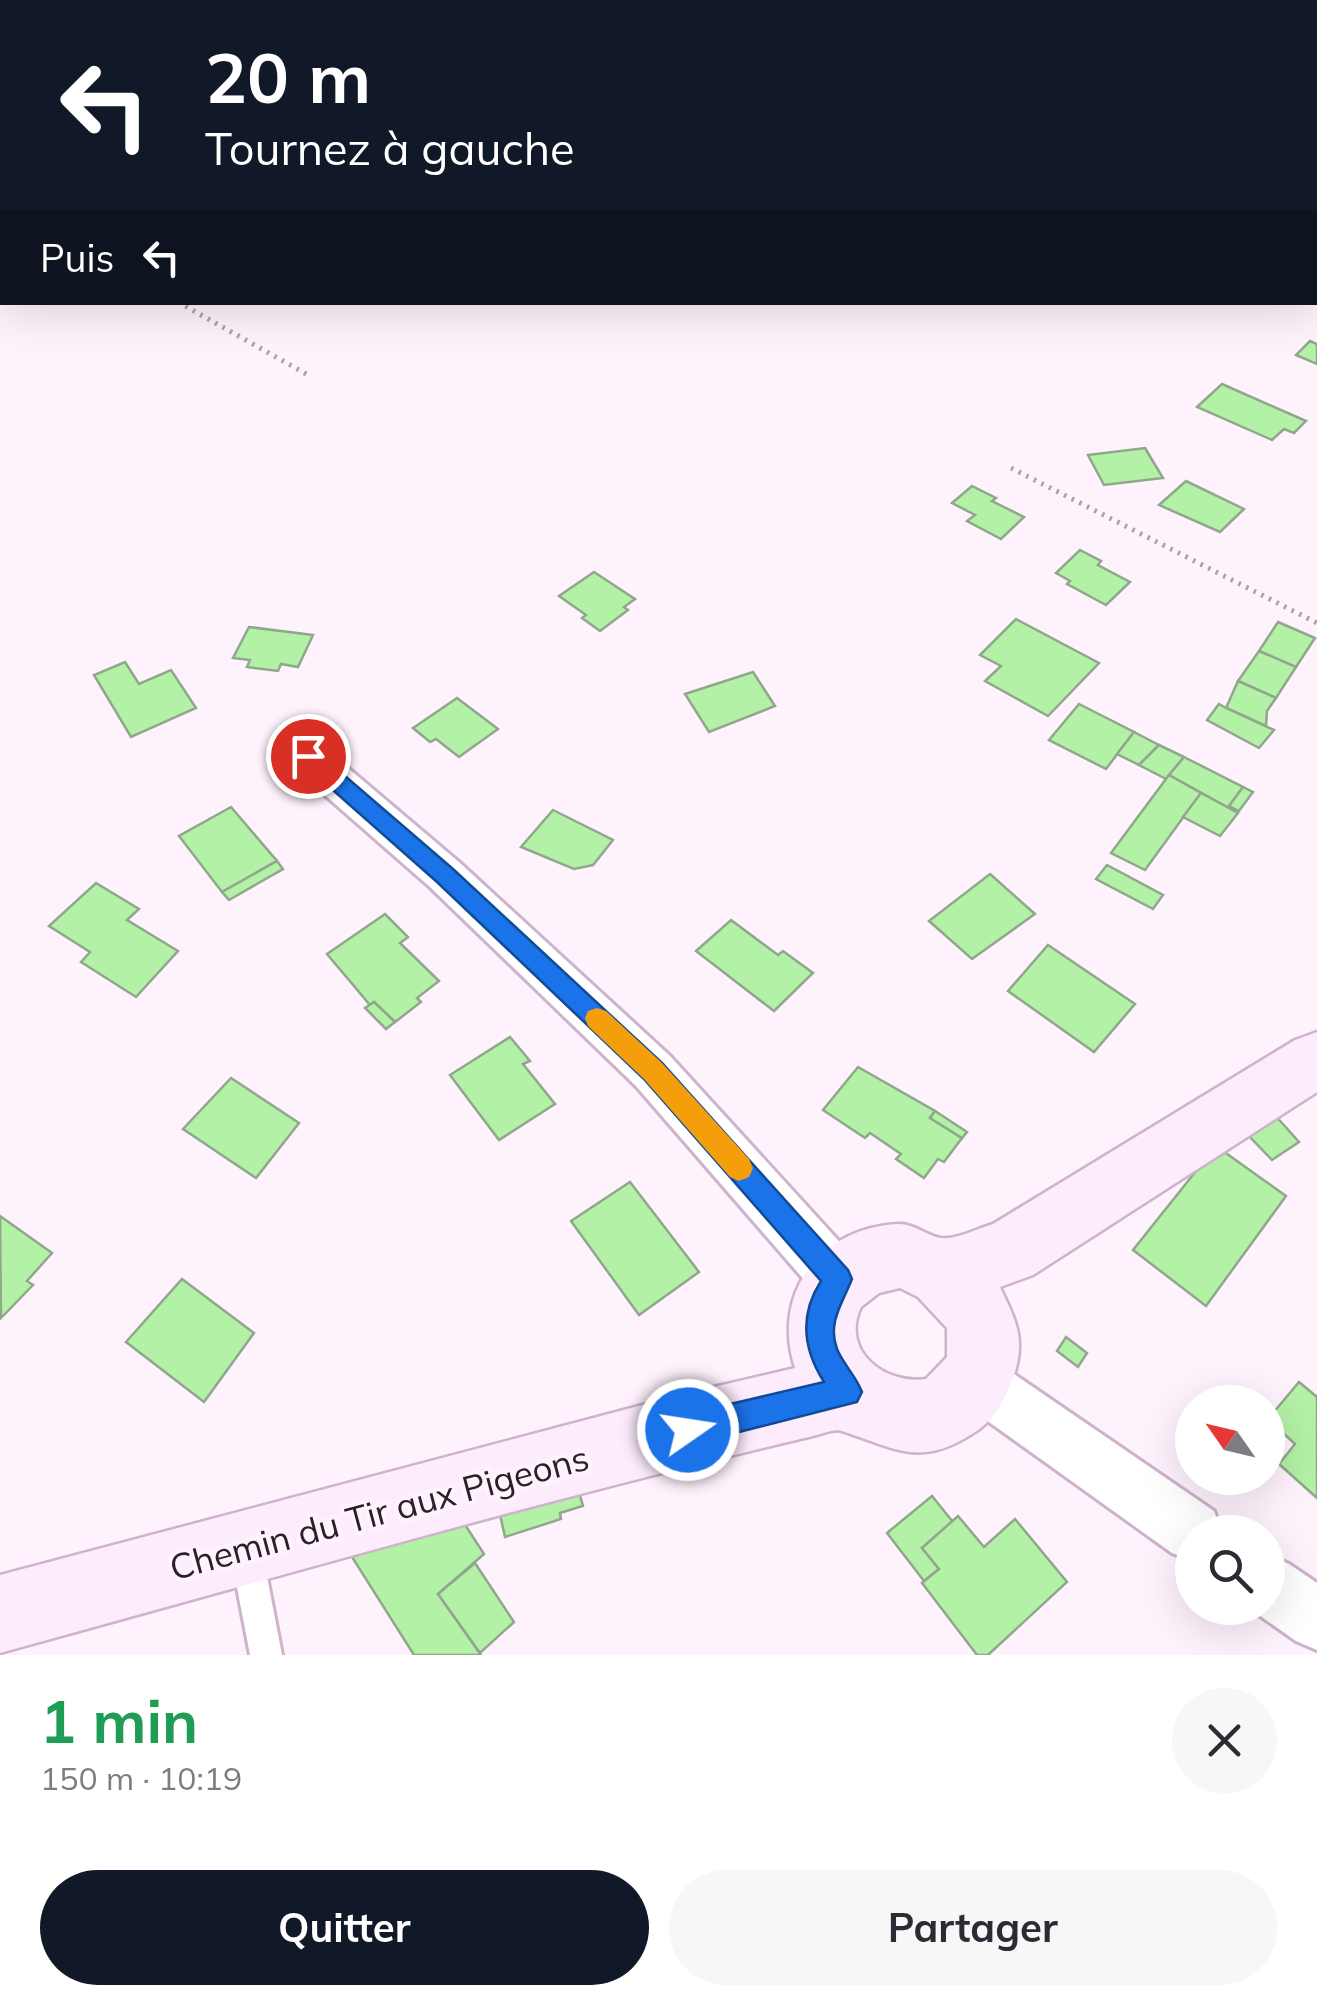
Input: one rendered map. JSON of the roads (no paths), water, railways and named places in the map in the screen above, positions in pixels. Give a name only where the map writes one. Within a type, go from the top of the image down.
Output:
[{"type":"street","points":[[308,756],[445,875],[653,1071],[838,1279]]},
{"type":"street","points":[[975,1274],[983,1360],[976,1380],[961,1398],[941,1411],[917,1417],[892,1416],[868,1407],[835,1372],[820,1326],[825,1301],[838,1279],[856,1266],[876,1257],[900,1256],[975,1274],[1317,1059]]},
{"type":"street","name":"Chemin du Tir aux Pigeons","points":[[0,1614],[758,1413],[835,1372]]},
{"type":"street","points":[[976,1380],[1175,1519]]},
{"type":"street","points":[[1285,1597],[1317,1620]]},
{"type":"lane","points":[[245,1548],[266,1655]]}]
